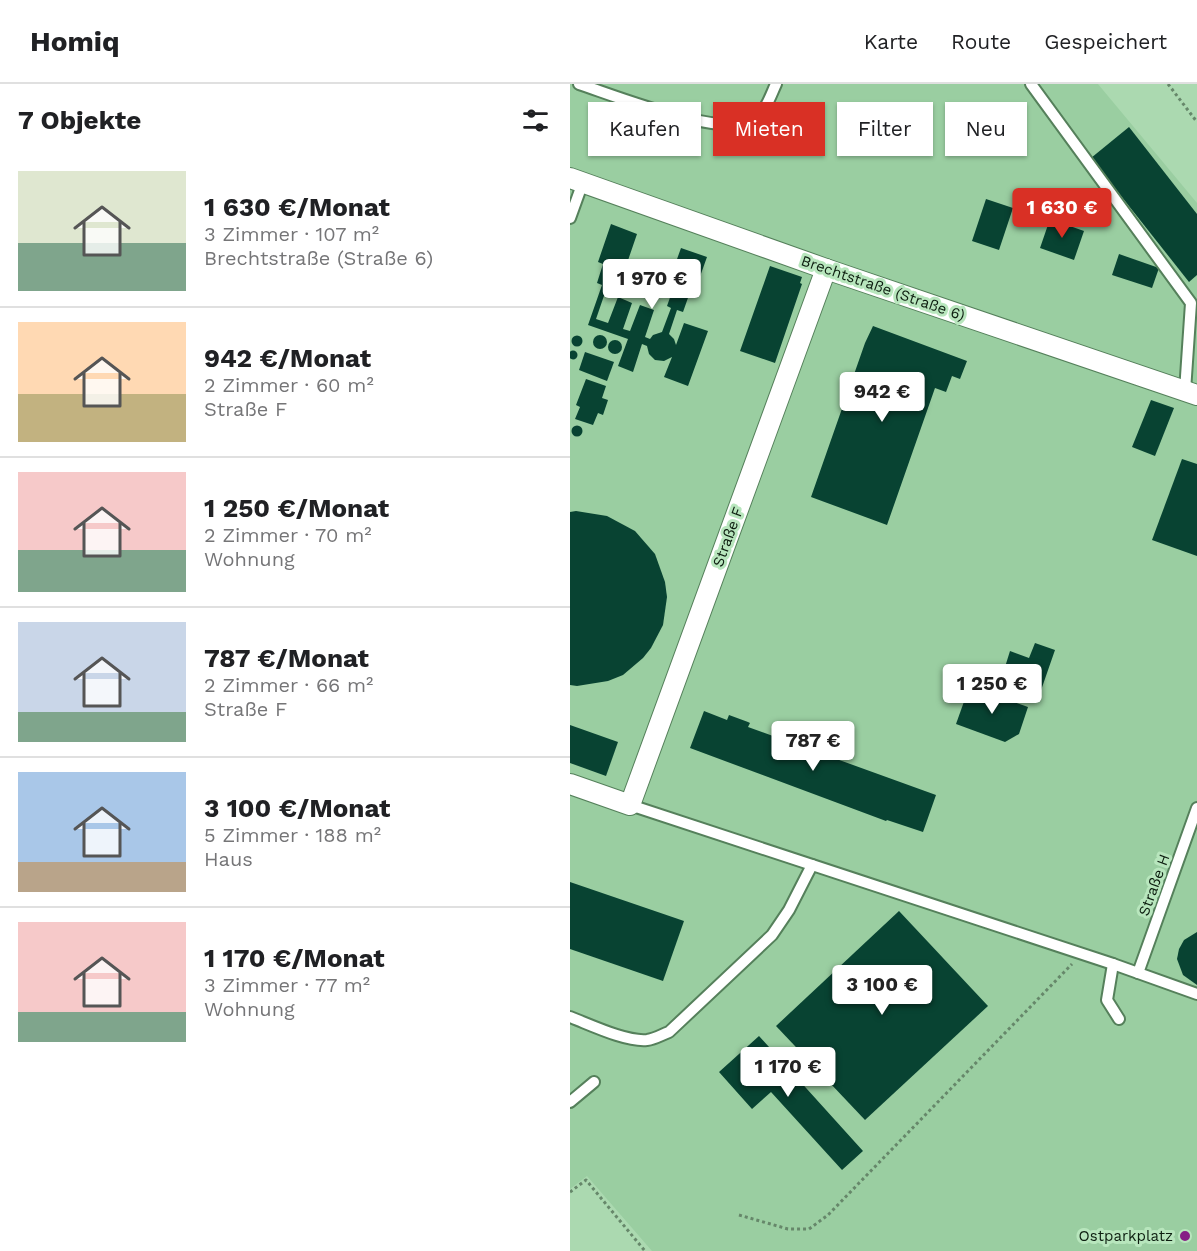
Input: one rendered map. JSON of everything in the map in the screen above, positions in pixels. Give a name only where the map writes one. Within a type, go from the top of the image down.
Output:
[{"type":"street","name":"Brechtstraße (Straße 6)","points":[[576,180],[826,269],[1191,393]]},
{"type":"street","name":"Straße F","points":[[630,805],[826,269]]},
{"type":"street","points":[[570,784],[630,805]]},
{"type":"lane","points":[[579,84],[696,122],[733,125],[753,120],[766,107],[776,84]]},
{"type":"lane","points":[[1031,84],[1191,303],[1191,393]]},
{"type":"lane","points":[[570,218],[576,180]]},
{"type":"lane","points":[[630,805],[1113,964],[1197,994]]},
{"type":"lane","name":"Straße H","points":[[1138,973],[1197,808]]},
{"type":"lane","points":[[570,1017],[644,1041],[655,1039],[669,1032],[772,935],[789,910],[812,865]]},
{"type":"lane","points":[[1113,964],[1107,1000],[1119,1019]]},
{"type":"lane","points":[[570,1102],[594,1082]]},
{"type":"path","points":[[1168,84],[1197,122]]},
{"type":"path","points":[[739,1215],[788,1229],[809,1229],[828,1215],[1082,954]]},
{"type":"path","points":[[570,1192],[586,1180],[645,1251]]},
{"type":"shaded area","points":[[570,84],[1098,84],[1197,203],[1197,1251],[652,1251],[587,1176],[570,1189]]},
{"type":"building","points":[[1129,127],[1197,214],[1197,275],[1189,282],[1091,158]]},
{"type":"building","points":[[986,199],[1013,208],[999,250],[972,241]]},
{"type":"building","points":[[1050,219],[1084,231],[1074,260],[1040,248]]},
{"type":"building","points":[[611,224],[637,234],[624,272],[619,270],[613,289],[607,287],[596,319],[608,323],[618,297],[632,303],[623,329],[630,331],[640,305],[654,310],[645,337],[650,339],[653,335],[662,332],[671,308],[667,306],[673,289],[667,287],[681,248],[707,257],[693,296],[689,295],[683,312],[677,310],[669,334],[676,345],[684,323],[708,331],[688,386],[664,377],[672,357],[664,361],[655,360],[649,354],[647,346],[642,344],[633,372],[618,366],[628,339],[588,325],[602,285],[597,283],[603,264],[598,262]]},
{"type":"building","points":[[1119,254],[1159,268],[1152,288],[1112,275]]},
{"type":"building","points":[[770,266],[802,277],[800,283],[802,284],[775,363],[740,351]]},
{"type":"building","points":[[873,326],[967,361],[960,379],[952,376],[946,392],[935,388],[887,525],[811,497]]},
{"type":"building","points":[[600,335],[605,337],[607,342],[605,347],[600,349],[595,347],[593,342],[595,337]]},
{"type":"building","points":[[577,336],[581,337],[581,345],[577,346],[573,345],[572,341],[573,337]]},
{"type":"building","points":[[615,340],[620,342],[622,347],[620,352],[615,354],[610,352],[608,347],[610,342]]},
{"type":"building","points":[[570,352],[576,352],[576,358],[570,358]]},
{"type":"building","points":[[585,352],[614,362],[607,381],[579,370]]},
{"type":"building","points":[[586,379],[606,386],[602,398],[608,400],[603,415],[598,413],[593,425],[575,419],[580,407],[576,405]]},
{"type":"building","points":[[1151,400],[1174,408],[1155,456],[1132,447]]},
{"type":"building","points":[[577,426],[581,427],[581,435],[577,436],[573,435],[572,431],[573,427]]},
{"type":"building","points":[[1182,459],[1197,464],[1197,556],[1152,540]]},
{"type":"building","points":[[570,512],[607,516],[635,531],[655,554],[665,582],[667,597],[663,625],[643,658],[623,675],[608,681],[577,686],[570,685]]},
{"type":"building","points":[[1035,643],[1055,650],[1039,696],[1035,697],[1005,686],[1009,673],[1022,678],[1023,674],[1005,667],[1010,651],[1029,658]]},
{"type":"building","points":[[974,689],[1028,707],[1019,734],[1005,742],[956,724],[966,696]]},
{"type":"building","points":[[704,711],[727,720],[729,715],[750,723],[748,727],[936,795],[923,832],[886,821],[690,748]]},
{"type":"building","points":[[570,725],[618,742],[606,776],[570,763]]},
{"type":"building","points":[[570,882],[684,921],[663,981],[570,949]]},
{"type":"building","points":[[899,911],[988,1006],[865,1120],[776,1026]]},
{"type":"building","points":[[1197,932],[1197,985],[1183,975],[1177,959],[1184,940]]},
{"type":"building","points":[[759,1036],[863,1151],[842,1170],[771,1092],[752,1109],[719,1072]]},
{"type":"place","name":"Ostparkplatz","points":[[1185,1236]]}]
